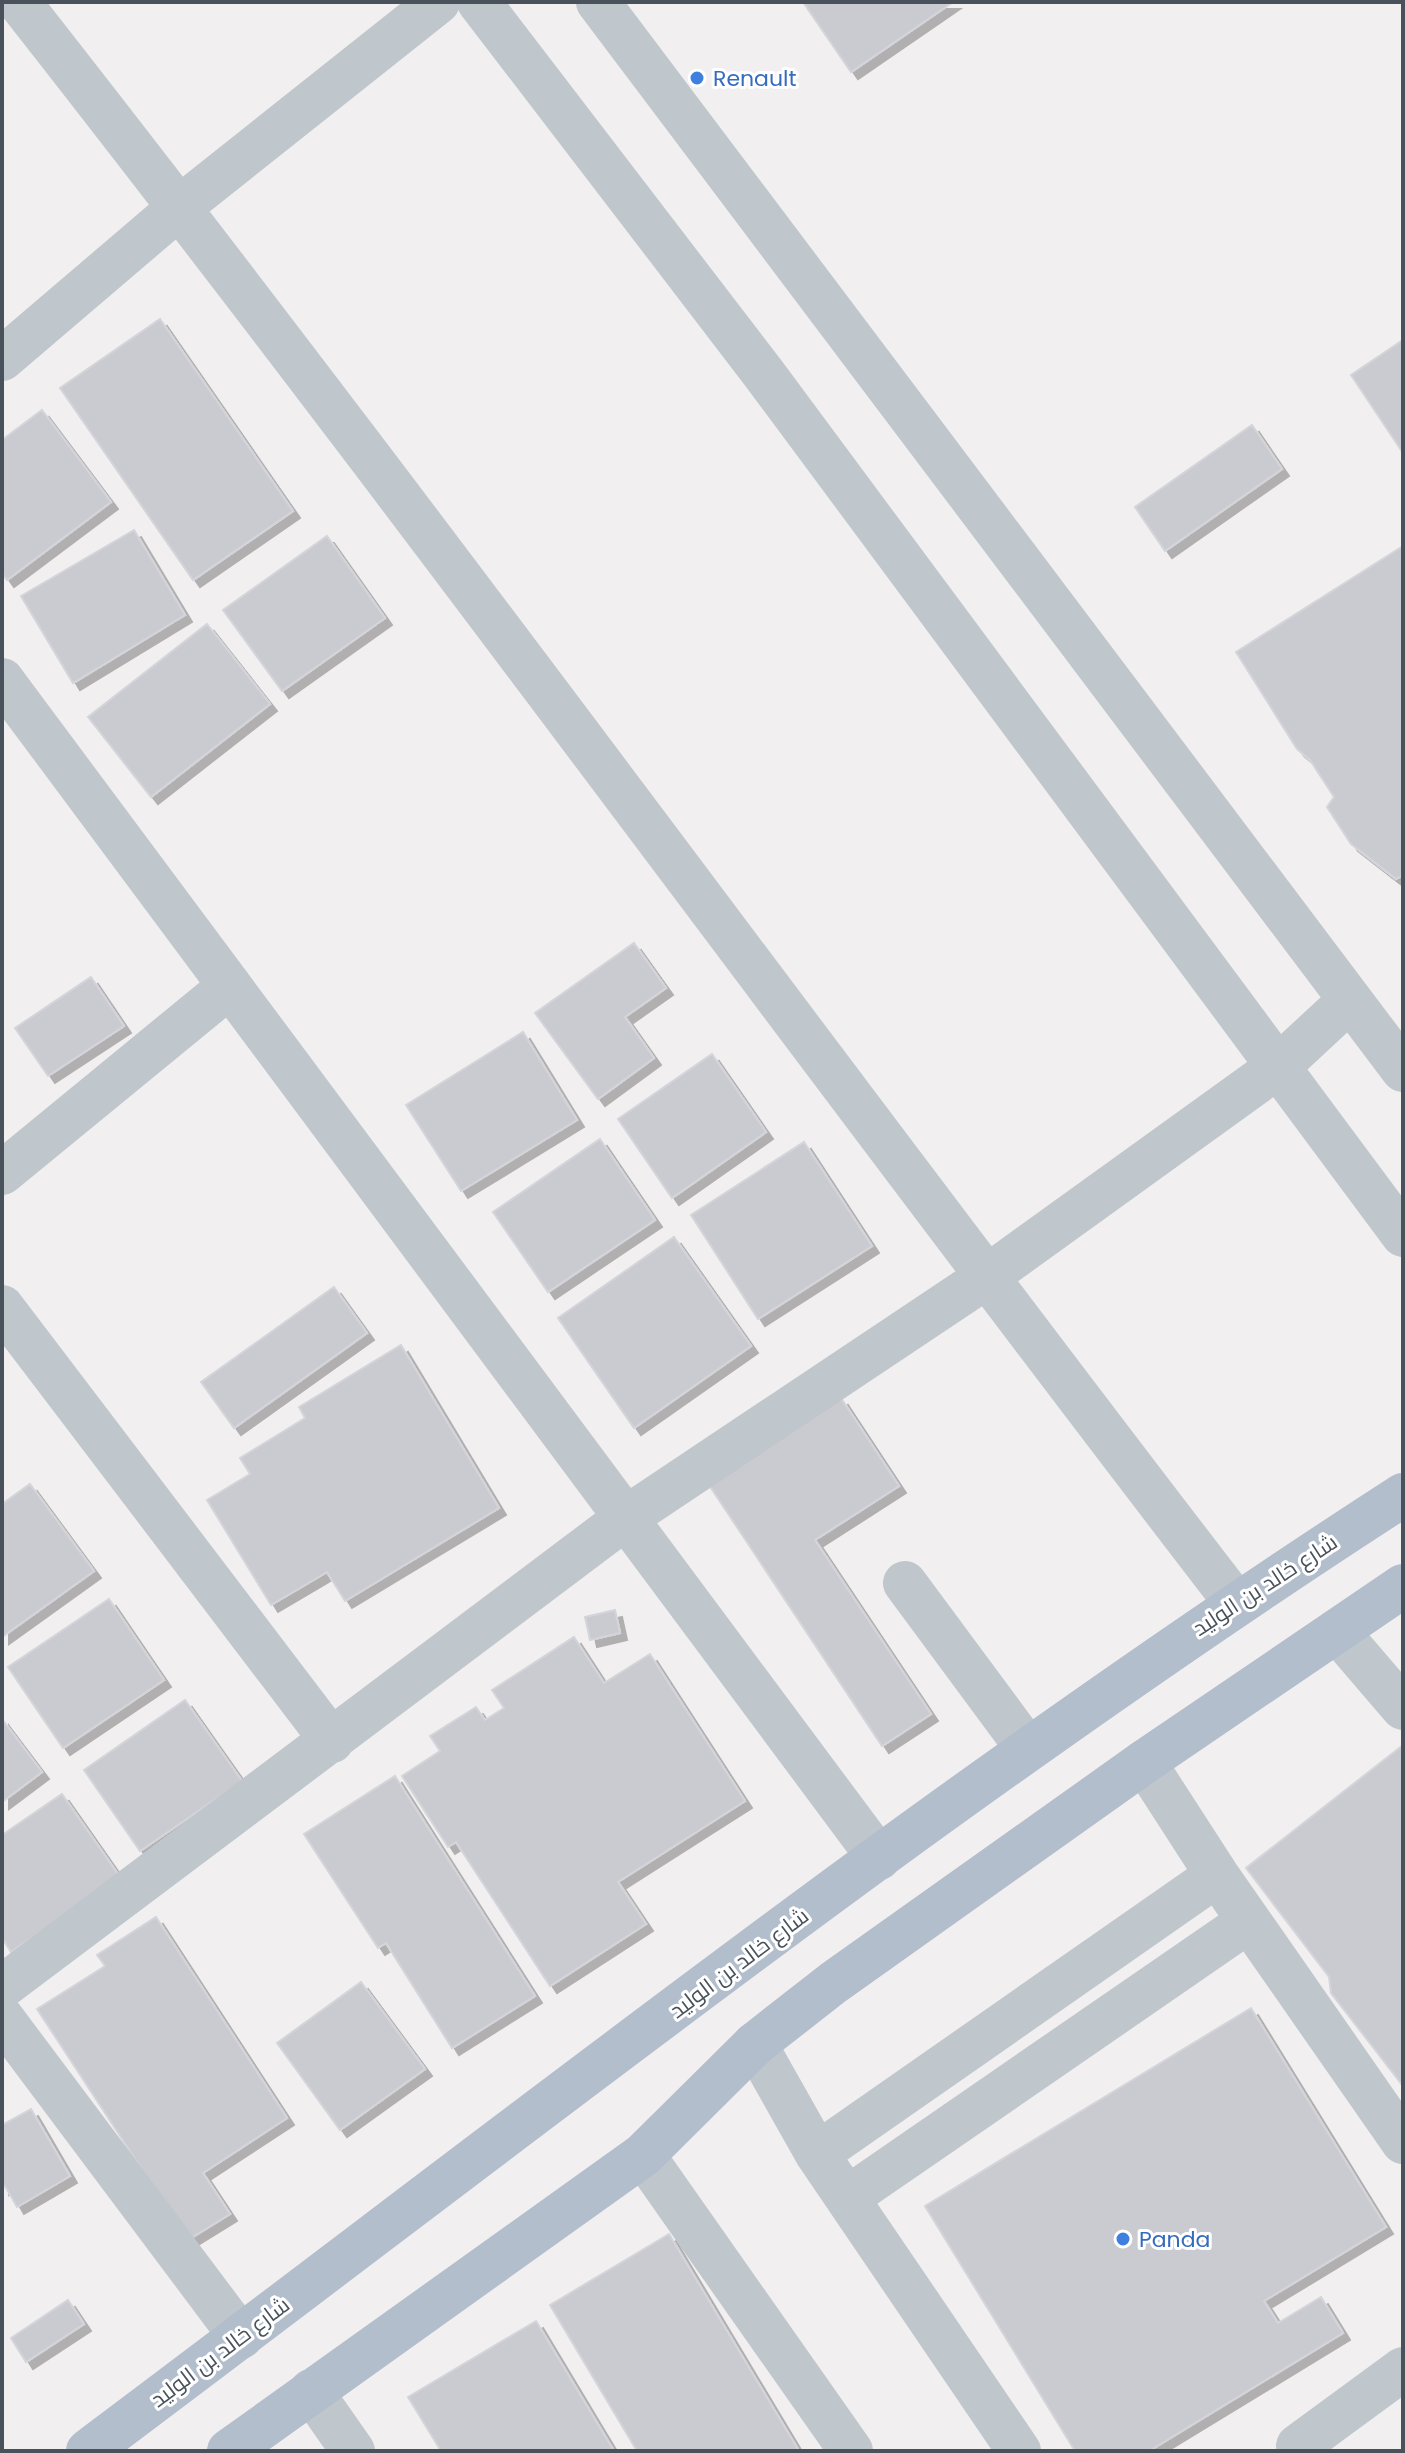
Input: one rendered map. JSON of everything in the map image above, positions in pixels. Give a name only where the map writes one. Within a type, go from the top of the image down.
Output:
[{"type":"main road","name":"شارع خالد بن الوليد","points":[[88,2451],[1027,1748],[1236,1603],[1403,1495]]},
{"type":"main road","points":[[229,2451],[643,2155],[755,2044],[833,1983],[1144,1762],[1403,1586]]},
{"type":"street","points":[[19,2],[180,207],[985,1278],[1236,1603]]},
{"type":"street","points":[[2,359],[180,207],[438,2]]},
{"type":"street","points":[[479,2],[764,374],[1403,1235]]},
{"type":"street","points":[[598,2],[1403,1070]]},
{"type":"street","points":[[2,680],[879,1858]]},
{"type":"street","points":[[2,1173],[230,986]]},
{"type":"street","points":[[2,1987],[627,1517],[985,1278],[1279,1066],[1350,1000]]},
{"type":"street","points":[[2,1307],[332,1741]]},
{"type":"street","points":[[905,1583],[1027,1748]]},
{"type":"street","points":[[1337,1631],[1403,1708]]},
{"type":"street","points":[[1144,1762],[1217,1875],[1403,2142]]},
{"type":"street","points":[[817,2154],[1217,1875]]},
{"type":"street","points":[[847,2198],[1249,1921]]},
{"type":"street","points":[[2,2018],[241,2337]]},
{"type":"street","points":[[755,2044],[817,2154],[1019,2451]]},
{"type":"street","points":[[643,2155],[851,2451]]},
{"type":"street","points":[[1297,2449],[1403,2369]]},
{"type":"street","points":[[311,2391],[353,2451]]},
{"type":"building","points":[[803,2],[953,2],[851,72]]},
{"type":"building","points":[[160,319],[293,511],[193,580],[60,388]]},
{"type":"building","points":[[1403,340],[1403,453],[1351,375]]},
{"type":"building","points":[[42,410],[111,502],[7,580],[2,573],[2,440]]},
{"type":"building","points":[[1252,425],[1282,469],[1165,551],[1135,507]]},
{"type":"building","points":[[134,530],[185,615],[73,683],[21,596]]},
{"type":"building","points":[[327,536],[385,618],[282,691],[223,610]]},
{"type":"building","points":[[1403,546],[1403,875],[1396,879],[1351,844],[1327,807],[1334,797],[1310,760],[1297,749],[1236,652]]},
{"type":"building","points":[[207,624],[270,704],[151,797],[88,717]]},
{"type":"building","points":[[634,943],[666,988],[625,1017],[654,1058],[598,1099],[535,1013]]},
{"type":"building","points":[[91,977],[124,1026],[48,1076],[15,1028]]},
{"type":"building","points":[[523,1032],[577,1120],[461,1191],[406,1105]]},
{"type":"building","points":[[712,1054],[766,1132],[672,1198],[618,1119]]},
{"type":"building","points":[[600,1139],[655,1220],[548,1292],[493,1212]]},
{"type":"building","points":[[804,1142],[872,1246],[758,1319],[691,1215]]},
{"type":"building","points":[[674,1237],[751,1346],[634,1428],[558,1318]]},
{"type":"building","points":[[334,1287],[367,1333],[234,1428],[201,1382]]},
{"type":"building","points":[[401,1345],[499,1508],[345,1601],[327,1572],[271,1605],[207,1500],[250,1474],[240,1458],[305,1418],[299,1407]]},
{"type":"building","points":[[841,1398],[899,1486],[815,1540],[931,1714],[882,1746],[709,1485]]},
{"type":"building","points":[[30,1484],[94,1571],[2,1637],[2,1504]]},
{"type":"building","points":[[109,1599],[164,1680],[63,1748],[8,1667]]},
{"type":"building","points":[[615,1610],[620,1633],[590,1640],[585,1617]]},
{"type":"building","points":[[574,1637],[604,1683],[650,1654],[745,1801],[618,1882],[646,1924],[550,1986],[456,1842],[448,1847],[402,1776],[440,1751],[430,1736],[476,1707],[485,1720],[504,1708],[492,1690]]},
{"type":"building","points":[[185,1700],[242,1781],[140,1851],[84,1770]]},
{"type":"building","points":[[2,1719],[42,1772],[2,1802]]},
{"type":"building","points":[[1403,1745],[1403,2086],[1331,1993],[1329,1977],[1246,1868]]},
{"type":"building","points":[[395,1776],[535,1996],[452,2048],[386,1943],[378,1948],[304,1834]]},
{"type":"building","points":[[62,1794],[120,1877],[11,1952],[2,1938],[2,1835]]},
{"type":"building","points":[[156,1917],[287,2118],[203,2173],[230,2214],[188,2240],[37,2009],[105,1966],[97,1955]]},
{"type":"building","points":[[361,1982],[425,2069],[340,2130],[277,2043]]},
{"type":"building","points":[[1251,2008],[1386,2227],[1264,2301],[1278,2323],[1321,2297],[1343,2333],[1149,2451],[1075,2451],[925,2206]]},
{"type":"building","points":[[31,2109],[70,2176],[17,2207],[5,2186],[2,2188],[2,2125]]},
{"type":"building","points":[[669,2234],[799,2451],[637,2451],[550,2305]]},
{"type":"building","points":[[68,2300],[84,2324],[26,2362],[11,2338]]},
{"type":"building","points":[[536,2321],[614,2451],[441,2451],[408,2397]]},
{"type":"place","name":"Renault","points":[[697,78]]},
{"type":"place","name":"Panda","points":[[1123,2239]]}]
